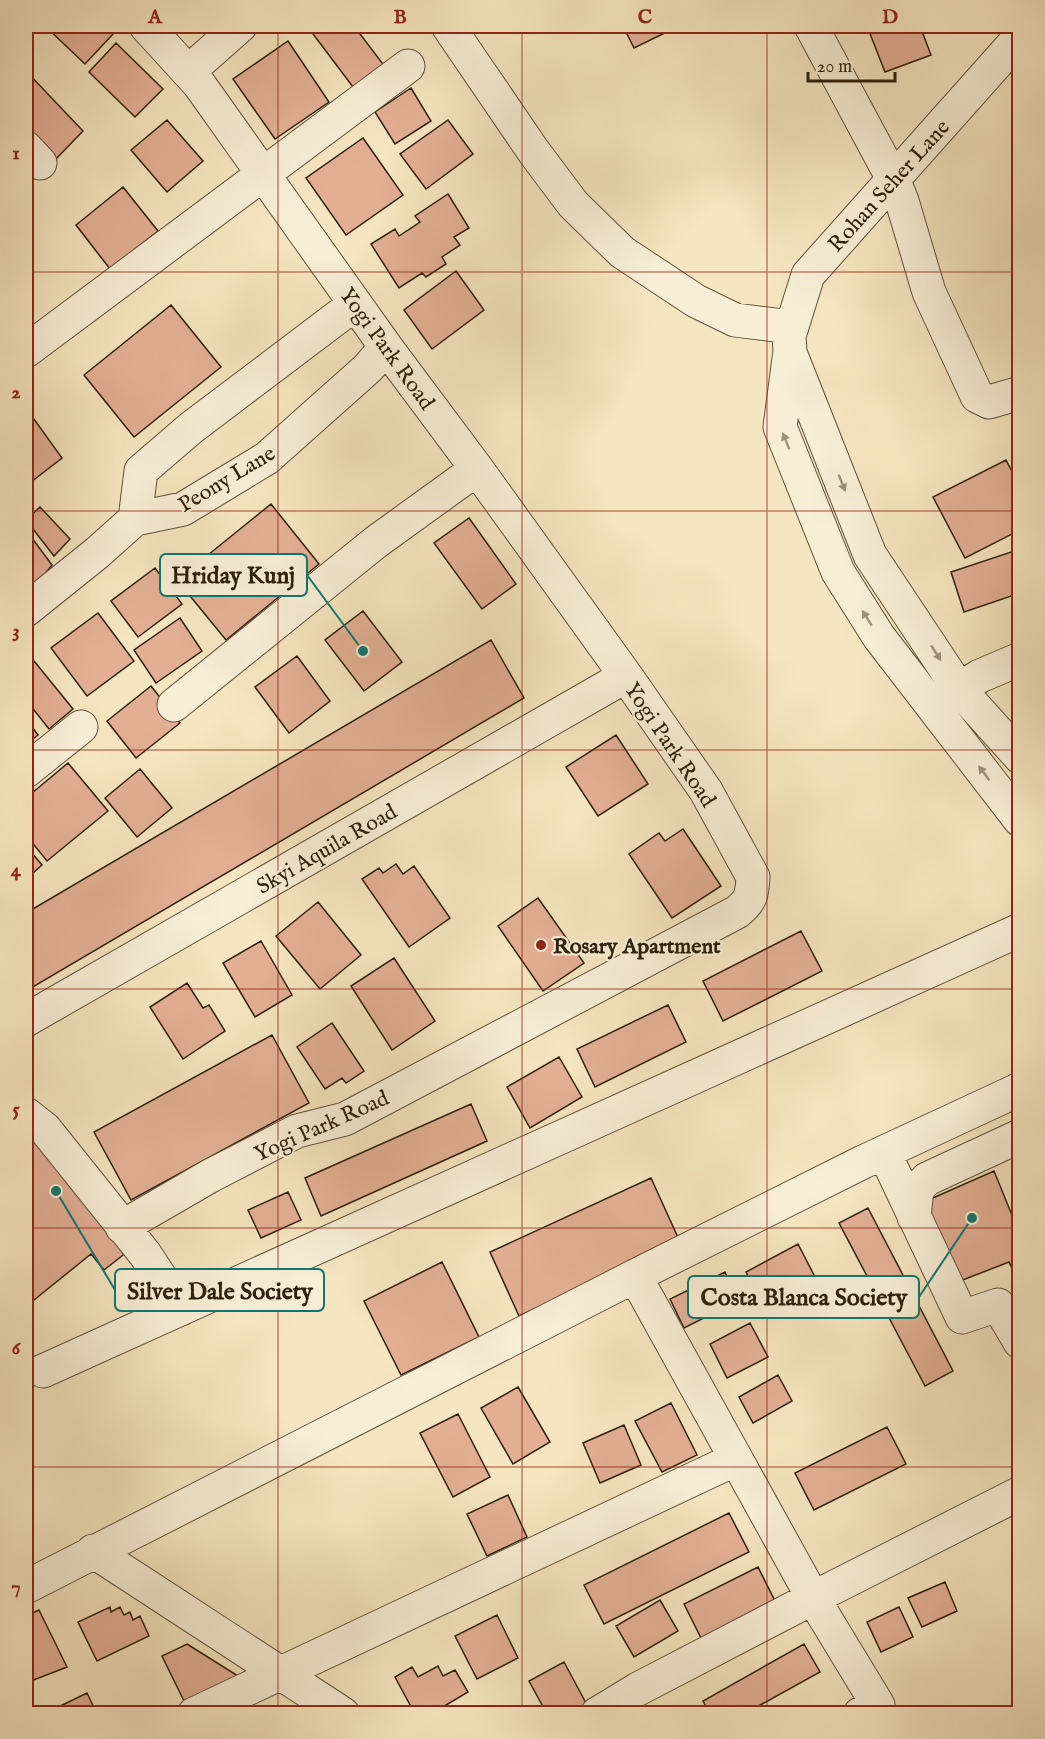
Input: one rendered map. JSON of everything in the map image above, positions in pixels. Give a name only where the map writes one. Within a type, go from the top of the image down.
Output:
[{"type":"street","name":"Yogi Park Road","points":[[130,1222],[210,1176],[297,1131],[345,1119],[737,912],[748,903],[753,877],[706,791],[626,676],[386,347],[199,84],[146,26]]},
{"type":"street","points":[[188,72],[240,26]]},
{"type":"street","points":[[448,26],[534,152],[573,204],[622,252],[696,301],[735,320],[791,339],[870,555],[959,689],[1020,758]]},
{"type":"street","points":[[811,26],[893,179],[902,201],[929,292],[977,396],[989,402],[1020,393]]},
{"type":"street","name":"Rohan Seher Lane","points":[[1020,37],[808,275],[791,339],[780,427],[838,572],[879,637],[1020,820]]},
{"type":"street","points":[[26,351],[408,66]]},
{"type":"street","points":[[135,519],[141,471],[191,428],[355,304]]},
{"type":"street","name":"Peony Lane","points":[[26,610],[135,519],[183,508],[267,458],[368,368],[386,347]]},
{"type":"street","points":[[174,705],[376,542],[477,469]]},
{"type":"street","points":[[959,689],[980,676],[1020,659]]},
{"type":"street","name":"Skyi Aquila Road","points":[[26,1020],[626,676]]},
{"type":"street","points":[[26,771],[81,727]]},
{"type":"street","points":[[43,1371],[1020,930]]},
{"type":"street","points":[[26,1587],[635,1276],[884,1152],[1020,1089]]},
{"type":"street","points":[[26,1114],[45,1129],[130,1222],[145,1254],[181,1309]]},
{"type":"street","points":[[914,1217],[917,1189],[927,1179],[1020,1136]]},
{"type":"street","points":[[884,1152],[962,1317],[998,1305],[1020,1341]]},
{"type":"street","points":[[635,1276],[873,1710]]},
{"type":"street","points":[[194,1713],[736,1459]]},
{"type":"street","points":[[597,1713],[638,1689],[1020,1493]]},
{"type":"street","points":[[93,1551],[343,1713]]},
{"type":"building","points":[[45,26],[104,26],[113,34],[85,64]]},
{"type":"building","points":[[317,26],[354,26],[386,68],[356,91],[310,30]]},
{"type":"building","points":[[623,26],[679,26],[634,48]]},
{"type":"building","points":[[867,26],[920,26],[931,55],[885,72]]},
{"type":"building","points":[[288,41],[329,102],[275,139],[233,79]]},
{"type":"building","points":[[116,43],[163,89],[135,117],[89,72]]},
{"type":"building","points":[[26,71],[83,131],[54,161],[26,132]]},
{"type":"building","points":[[411,88],[431,121],[395,144],[375,112]]},
{"type":"building","points":[[167,120],[203,161],[167,192],[131,150]]},
{"type":"building","points":[[448,120],[473,154],[426,189],[400,154]]},
{"type":"building","points":[[363,138],[403,195],[346,235],[306,178]]},
{"type":"building","points":[[123,187],[158,231],[110,269],[76,225]]},
{"type":"building","points":[[448,194],[469,228],[454,237],[460,245],[442,257],[446,264],[426,277],[422,273],[399,288],[371,244],[395,229],[399,236],[420,222],[415,216]]},
{"type":"building","points":[[456,271],[484,310],[432,349],[404,310]]},
{"type":"building","points":[[171,305],[221,367],[134,437],[84,375]]},
{"type":"building","points":[[26,408],[62,458],[31,482],[26,475]]},
{"type":"building","points":[[1006,460],[1020,487],[1020,530],[965,558],[933,497]]},
{"type":"building","points":[[271,504],[319,564],[226,640],[177,580]]},
{"type":"building","points":[[40,507],[70,539],[54,556],[26,520]]},
{"type":"building","points":[[469,518],[516,584],[482,609],[434,543]]},
{"type":"building","points":[[26,530],[52,565],[31,591],[26,586]]},
{"type":"building","points":[[1020,549],[1020,593],[964,612],[951,572]]},
{"type":"building","points":[[155,568],[182,604],[138,637],[111,601]]},
{"type":"building","points":[[363,611],[402,662],[364,691],[325,640]]},
{"type":"building","points":[[98,613],[134,661],[87,696],[51,648]]},
{"type":"building","points":[[180,618],[202,651],[156,683],[134,650]]},
{"type":"building","points":[[491,640],[524,698],[26,991],[26,913]]},
{"type":"building","points":[[297,656],[330,701],[289,733],[255,687]]},
{"type":"building","points":[[34,661],[73,709],[49,729],[26,700],[26,668]]},
{"type":"building","points":[[151,686],[180,723],[136,758],[107,721]]},
{"type":"building","points":[[26,719],[38,735],[26,745]]},
{"type":"building","points":[[616,735],[648,784],[598,816],[566,767]]},
{"type":"building","points":[[68,763],[108,811],[47,861],[26,835],[26,798]]},
{"type":"building","points":[[140,769],[172,808],[137,837],[105,798]]},
{"type":"building","points":[[683,829],[721,886],[672,918],[629,854],[659,833],[665,841]]},
{"type":"building","points":[[26,846],[42,865],[26,879]]},
{"type":"building","points":[[396,864],[403,874],[414,866],[450,918],[409,947],[362,879],[379,868],[383,873]]},
{"type":"building","name":"Rosary Apartment","points":[[538,898],[584,963],[543,991],[498,926]]},
{"type":"building","points":[[318,902],[361,955],[320,989],[276,936]]},
{"type":"building","points":[[801,931],[822,971],[723,1021],[703,981]]},
{"type":"building","points":[[261,941],[292,995],[255,1017],[223,963]]},
{"type":"building","points":[[394,958],[435,1021],[392,1050],[351,986]]},
{"type":"building","points":[[187,983],[203,1008],[209,1005],[225,1031],[183,1059],[150,1007]]},
{"type":"building","points":[[668,1005],[686,1042],[595,1087],[577,1049]]},
{"type":"building","points":[[332,1023],[364,1071],[346,1083],[342,1078],[325,1089],[297,1047]]},
{"type":"building","points":[[272,1035],[309,1103],[131,1200],[94,1132]]},
{"type":"building","points":[[559,1057],[582,1097],[530,1128],[507,1087]]},
{"type":"building","points":[[471,1104],[487,1141],[321,1216],[305,1178]]},
{"type":"building","points":[[35,1127],[132,1248],[104,1270],[91,1254],[34,1300],[26,1289],[26,1134]]},
{"type":"building","points":[[994,1171],[1020,1235],[1020,1285],[1009,1262],[955,1283],[926,1201]]},
{"type":"building","points":[[651,1178],[680,1242],[519,1316],[490,1252]]},
{"type":"building","points":[[288,1192],[301,1220],[261,1238],[248,1210]]},
{"type":"building","points":[[868,1208],[953,1371],[925,1386],[839,1223]]},
{"type":"building","points":[[798,1244],[814,1275],[762,1303],[746,1272]]},
{"type":"building","points":[[442,1262],[479,1337],[401,1375],[364,1301]]},
{"type":"building","points":[[725,1272],[738,1301],[684,1328],[670,1299]]},
{"type":"building","points":[[750,1323],[768,1357],[727,1378],[710,1344]]},
{"type":"building","points":[[778,1375],[792,1401],[753,1423],[739,1397]]},
{"type":"building","points":[[518,1387],[550,1442],[513,1464],[481,1408]]},
{"type":"building","points":[[671,1403],[697,1455],[662,1472],[635,1421]]},
{"type":"building","points":[[458,1414],[490,1477],[453,1497],[420,1433]]},
{"type":"building","points":[[624,1425],[641,1465],[600,1483],[583,1443]]},
{"type":"building","points":[[887,1427],[906,1464],[814,1510],[795,1473]]},
{"type":"building","points":[[508,1495],[527,1537],[487,1556],[467,1514]]},
{"type":"building","points":[[729,1513],[749,1552],[604,1624],[584,1585]]},
{"type":"building","points":[[758,1567],[775,1601],[701,1638],[684,1604]]},
{"type":"building","points":[[945,1582],[957,1611],[922,1627],[908,1598]]},
{"type":"building","points":[[660,1600],[678,1631],[634,1657],[616,1626]]},
{"type":"building","points":[[110,1607],[111,1612],[120,1607],[124,1615],[130,1612],[133,1620],[140,1616],[149,1636],[97,1661],[78,1622]]},
{"type":"building","points":[[899,1607],[913,1637],[881,1652],[867,1622]]},
{"type":"building","points":[[39,1610],[67,1667],[26,1683],[26,1616]]},
{"type":"building","points":[[497,1615],[518,1658],[477,1679],[455,1636]]},
{"type":"building","points":[[187,1644],[238,1676],[185,1703],[162,1656]]},
{"type":"building","points":[[804,1644],[820,1672],[744,1714],[710,1714],[703,1701]]},
{"type":"building","points":[[564,1662],[587,1705],[571,1714],[547,1714],[529,1681]]},
{"type":"building","points":[[438,1666],[443,1676],[455,1670],[468,1692],[431,1714],[415,1714],[395,1677],[412,1667],[418,1677]]},
{"type":"building","points":[[87,1693],[97,1714],[44,1714]]},
{"type":"place","name":"Hriday Kunj","points":[[363,651]]},
{"type":"place","name":"Rosary Apartment","points":[[541,945]]},
{"type":"place","name":"Silver Dale Society","points":[[56,1191]]},
{"type":"place","name":"Costa Blanca Society","points":[[972,1218]]}]
